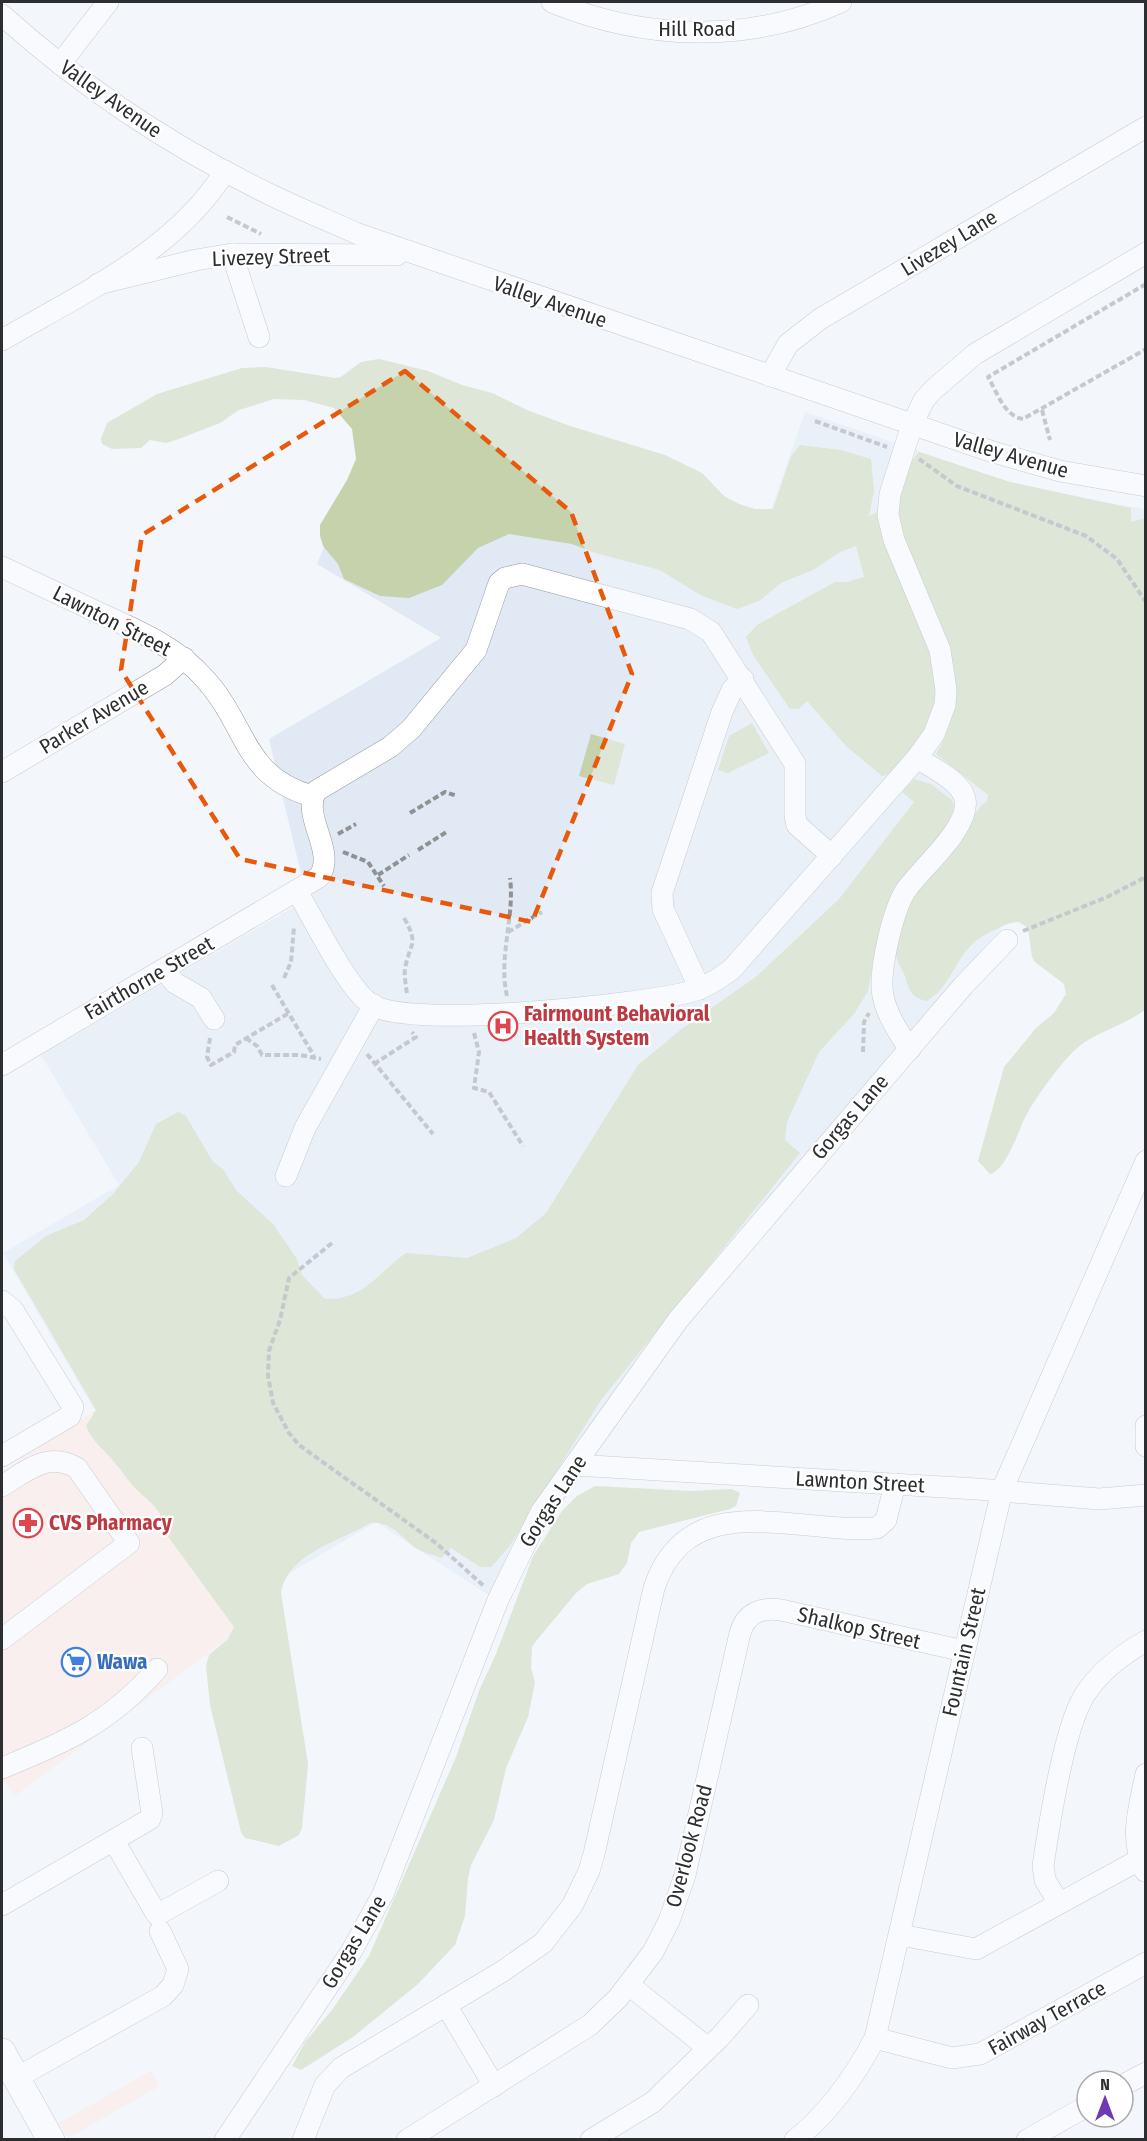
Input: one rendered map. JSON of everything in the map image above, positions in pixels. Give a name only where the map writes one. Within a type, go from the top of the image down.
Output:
[{"type":"main road","points":[[2,2052],[51,2139]]},
{"type":"street","points":[[60,64],[108,2]]},
{"type":"street","name":"Hill Road","points":[[552,2],[598,19],[641,28],[703,33],[753,28],[783,22],[841,2]]},
{"type":"street","name":"Valley Avenue","points":[[2,15],[60,64],[138,119],[225,171],[305,212],[411,255],[1028,463],[1146,486]]},
{"type":"street","name":"Livezey Lane","points":[[770,376],[788,344],[820,319],[1146,127]]},
{"type":"street","name":"Livezey Street","points":[[2,340],[98,284],[190,218],[213,191],[225,171]]},
{"type":"street","points":[[297,891],[349,977],[365,999],[374,1005],[414,1019],[512,1014],[633,1000],[700,989],[732,969],[917,758],[934,734],[945,705],[946,690],[940,650],[894,540],[888,515],[890,494],[912,425],[924,400],[975,354],[1146,253]]},
{"type":"street","points":[[232,254],[260,337]]},
{"type":"street","name":"Livezey Street","points":[[98,284],[196,260],[232,254],[411,255]]},
{"type":"street","name":"Lawnton Street","points":[[2,567],[140,632],[184,658],[217,693],[260,766],[284,787],[312,796]]},
{"type":"street","points":[[312,796],[321,785],[390,747],[411,729],[476,650],[494,590],[505,578],[522,574],[696,622],[719,642],[795,764],[797,825],[832,856]]},
{"type":"street","name":"Parker Avenue","points":[[2,772],[165,675],[184,658]]},
{"type":"street","points":[[700,989],[666,918],[662,893],[724,706],[732,690],[743,680]]},
{"type":"street","points":[[910,1049],[898,1033],[883,996],[889,933],[906,890],[957,826],[965,804],[961,790],[917,758]]},
{"type":"street","name":"Fairthorne Street","points":[[2,1065],[319,877],[324,865],[312,796]]},
{"type":"street","name":"Gorgas Lane","points":[[225,2139],[351,1952],[383,1894],[498,1600],[531,1529],[686,1311],[963,986],[1007,940]]},
{"type":"street","points":[[164,970],[175,983],[201,998],[211,1024]]},
{"type":"street","points":[[286,1176],[305,1128],[374,1005]]},
{"type":"street","name":"Fountain Street","points":[[795,2139],[822,2114],[845,2086],[861,2064],[875,2038],[1002,1490],[1146,1161]]},
{"type":"street","points":[[2,1300],[13,1310],[73,1407],[73,1412],[2,1456]]},
{"type":"street","points":[[1146,1426],[1146,1446]]},
{"type":"street","points":[[2,1486],[43,1462],[67,1462],[77,1468],[129,1543],[2,1639]]},
{"type":"street","name":"Lawnton Street","points":[[575,1465],[1002,1490],[1099,1499],[1146,1495]]},
{"type":"street","points":[[303,2139],[325,2085],[341,2068],[503,1971],[543,1943],[563,1919],[582,1888],[594,1854],[654,1588],[665,1562],[678,1547],[697,1531],[726,1524],[770,1522],[877,1528],[886,1520],[895,1484]]},
{"type":"street","name":"Shalkop Street","points":[[754,1613],[772,1609],[781,1610],[964,1651]]},
{"type":"street","name":"Overlook Road","points":[[408,2139],[590,2025],[629,1985],[653,1952],[675,1906],[685,1875],[740,1633],[747,1618],[754,1613]]},
{"type":"street","points":[[1059,1903],[1045,1881],[1043,1866],[1063,1765],[1079,1707],[1103,1671],[1146,1641]]},
{"type":"street","points":[[2,1768],[59,1745],[93,1726],[129,1698],[157,1669]]},
{"type":"street","points":[[2,1905],[150,1819],[152,1813],[142,1748]]},
{"type":"street","points":[[900,1935],[976,1949],[1059,1903],[1142,1866],[1136,1846],[1136,1822],[1146,1774]]},
{"type":"street","points":[[114,1841],[157,1915],[218,1881]]},
{"type":"street","points":[[16,2078],[163,1996],[173,1985],[178,1969],[160,1931]]},
{"type":"street","name":"Fairway Terrace","points":[[875,2038],[952,2058],[980,2054],[1146,1963]]},
{"type":"street","points":[[629,1985],[708,2048]]},
{"type":"street","points":[[446,2005],[494,2086]]},
{"type":"street","points":[[591,2139],[653,2102],[748,2005]]},
{"type":"street","points":[[1027,2139],[1075,2113]]},
{"type":"path","points":[[227,217],[270,239]]},
{"type":"path","points":[[1146,284],[988,377],[1012,416],[1023,419],[1146,349]]},
{"type":"path","points":[[1042,410],[1050,440]]},
{"type":"path","points":[[815,421],[891,448]]},
{"type":"path","points":[[915,457],[957,486],[1086,536],[1117,559],[1146,602]]},
{"type":"path","points":[[410,813],[445,792],[457,796]]},
{"type":"path","points":[[340,832],[356,824]]},
{"type":"path","points":[[418,850],[448,831]]},
{"type":"path","points":[[338,849],[368,862],[384,886]]},
{"type":"path","points":[[378,875],[409,855]]},
{"type":"path","points":[[1007,940],[1036,924],[1107,897],[1146,877]]},
{"type":"path","points":[[510,878],[504,969],[512,1014]]},
{"type":"path","points":[[508,933],[542,912]]},
{"type":"path","points":[[284,978],[291,962],[295,916]]},
{"type":"path","points":[[374,1064],[416,1037],[408,1026],[414,1019],[405,969],[410,957],[412,937],[404,918]]},
{"type":"path","points":[[272,985],[315,1057]]},
{"type":"path","points":[[864,1052],[864,1022],[872,1005],[883,996]]},
{"type":"path","points":[[211,1024],[207,1057],[211,1065],[234,1052],[235,1045],[290,1013]]},
{"type":"path","points":[[467,1027],[476,1035],[479,1052],[474,1088],[489,1092],[523,1146]]},
{"type":"path","points":[[246,1038],[257,1046],[262,1055],[315,1057],[339,1065]]},
{"type":"path","points":[[367,1049],[367,1057],[393,1083],[433,1134]]},
{"type":"path","points":[[332,1243],[289,1278],[280,1320],[269,1351],[268,1376],[273,1403],[289,1433],[299,1445],[436,1543],[498,1600]]},
{"type":"highlighted area","points":[[405,371],[571,512],[632,674],[532,922],[240,859],[121,670],[142,535]]},
{"type":"shaded area","name":"Fairmount Behavioral Health System","points":[[805,412],[1000,479],[1062,495],[1145,509],[1145,819],[996,922],[1002,927],[663,1321],[570,1454],[490,1596],[376,1522],[266,1587],[130,1388],[94,1409],[3,1253],[119,1185],[41,1055],[307,899],[269,739],[441,638],[317,564],[369,439],[767,522]]},
{"type":"shaded area","points":[[130,1388],[270,1608],[15,1796],[5,1782],[2,1784],[2,1471]]},
{"type":"shaded area","points":[[151,2071],[160,2086],[68,2138],[59,2123]]},
{"type":"green space","points":[[379,359],[428,371],[462,385],[492,393],[527,410],[570,426],[665,455],[702,473],[724,496],[755,509],[773,509],[791,456],[800,445],[841,450],[871,459],[874,490],[869,516],[877,512],[883,535],[925,636],[932,661],[935,685],[933,708],[927,726],[920,737],[893,771],[882,776],[847,747],[807,701],[799,709],[790,709],[753,655],[746,637],[757,625],[835,582],[847,582],[864,577],[856,546],[840,552],[815,569],[781,583],[759,601],[737,609],[700,595],[660,570],[595,553],[572,544],[509,534],[478,548],[442,585],[409,598],[380,596],[344,579],[338,564],[323,546],[320,536],[320,525],[347,480],[356,459],[352,429],[334,408],[304,400],[274,399],[239,410],[220,423],[166,443],[150,440],[141,448],[112,449],[102,444],[101,439],[107,423],[157,394],[242,368],[266,367],[335,378],[341,377],[361,362]]},
{"type":"green space","points":[[919,452],[1010,482],[1131,508],[1131,522],[1146,518],[1145,1010],[1088,1040],[1072,1053],[1033,1104],[1002,1165],[990,1174],[978,1161],[1004,1067],[1036,1028],[1054,1013],[1066,994],[1064,984],[1035,962],[1032,957],[1028,928],[1019,922],[1002,926],[982,936],[964,954],[945,984],[927,1001],[918,998],[912,992],[897,958],[896,940],[899,924],[907,908],[916,892],[960,837],[979,808],[987,801],[988,795],[936,754],[950,722],[956,692],[953,663],[934,606],[908,549],[898,518],[903,483],[909,466]]},
{"type":"green space","points":[[752,723],[769,753],[728,773],[718,770],[729,736]]},
{"type":"green space","points":[[591,734],[625,744],[614,785],[579,776]]},
{"type":"green space","points":[[914,779],[931,784],[952,800],[954,806],[951,822],[898,887],[878,936],[868,991],[854,1014],[819,1052],[787,1122],[785,1140],[800,1153],[601,1400],[509,1547],[491,1567],[480,1567],[451,1548],[441,1558],[423,1552],[392,1528],[379,1523],[370,1523],[304,1558],[286,1579],[281,1593],[308,1764],[302,1828],[299,1835],[279,1846],[245,1838],[241,1832],[210,1705],[206,1666],[209,1655],[228,1639],[234,1627],[167,1535],[157,1510],[89,1432],[86,1426],[96,1410],[14,1269],[15,1261],[46,1236],[84,1220],[113,1194],[139,1162],[156,1124],[178,1112],[186,1116],[213,1162],[223,1169],[236,1190],[273,1224],[297,1259],[302,1275],[325,1299],[339,1298],[361,1290],[406,1253],[467,1258],[516,1238],[546,1213],[638,1065],[683,1028],[757,976],[839,899],[914,802],[902,792]]},
{"type":"green space","points":[[595,1486],[691,1491],[732,1489],[740,1493],[736,1506],[730,1509],[639,1532],[631,1543],[627,1563],[619,1574],[587,1584],[576,1593],[532,1646],[531,1668],[535,1682],[528,1717],[506,1768],[494,1820],[471,1865],[465,1916],[455,1945],[418,1984],[353,2037],[301,2070],[292,2066],[305,2042],[332,2010],[369,1956],[456,1757],[479,1691],[496,1654],[533,1556],[562,1511],[577,1496]]},
{"type":"place","name":"Fairmount Behavioral Health System","points":[[503,1026]]},
{"type":"place","name":"CVS Pharmacy","points":[[28,1523]]},
{"type":"place","name":"Wawa","points":[[76,1662]]}]
